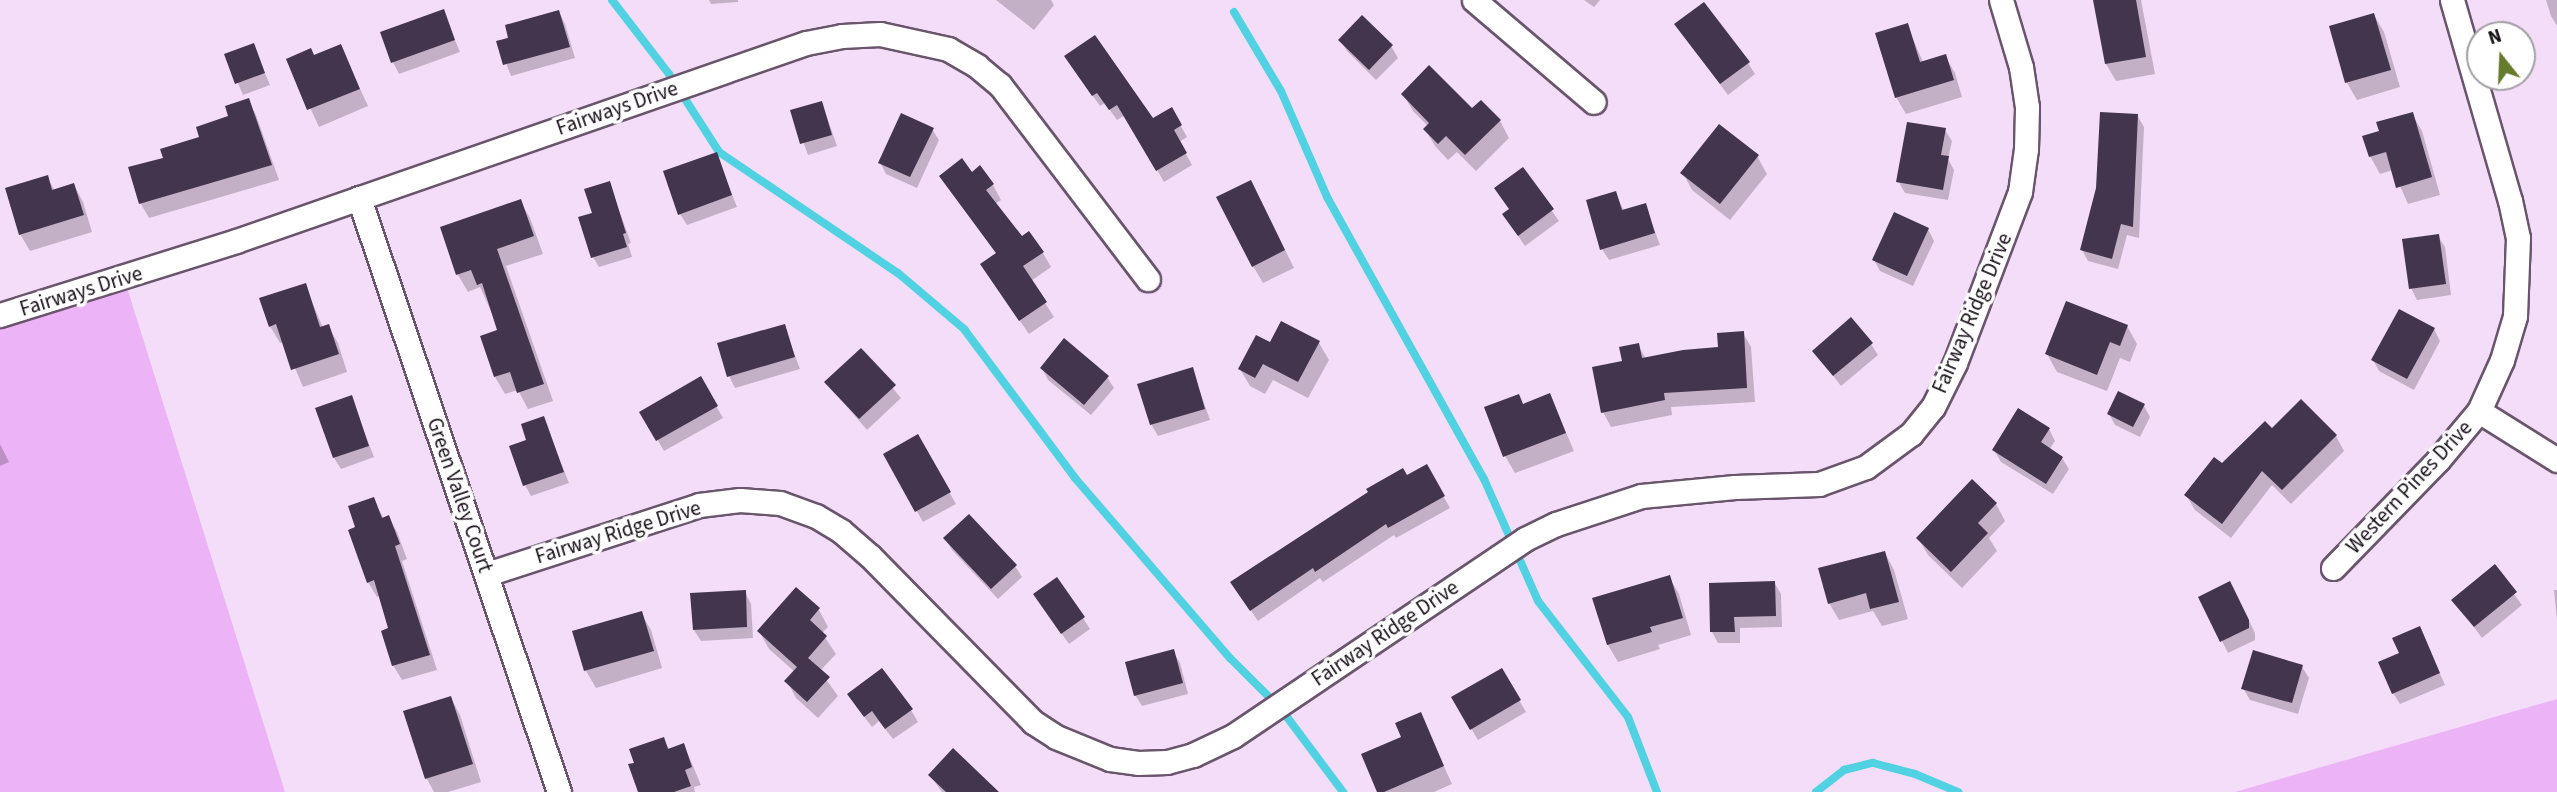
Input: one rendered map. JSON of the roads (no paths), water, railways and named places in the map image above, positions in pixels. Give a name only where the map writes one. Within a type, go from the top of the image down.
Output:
[{"type":"street","points":[[1474,0],[1594,103]]},
{"type":"street","name":"Fairway Ridge Drive","points":[[487,574],[699,505],[740,500],[780,503],[816,516],[841,531],[870,556],[1033,722],[1056,737],[1081,750],[1110,759],[1167,762],[1193,755],[1233,736],[1525,539],[1556,524],[1641,496],[1735,487],[1819,484],[1866,467],[1911,435],[1933,407],[1955,363],[2020,192],[2026,149],[2027,107],[2021,67],[2001,0]]},
{"type":"street","name":"Western Pines Drive","points":[[2333,568],[2438,460],[2479,411],[2502,360],[2515,316],[2518,238],[2501,165],[2452,0]]},
{"type":"street","name":"Fairways Drive","points":[[0,315],[137,274],[806,43],[842,36],[880,34],[948,49],[977,66],[1000,85],[1147,279]]},
{"type":"street","name":"Green Valley Court","points":[[359,198],[559,792]]},
{"type":"street","points":[[2479,411],[2557,460]]},
{"type":"waterway","points":[[612,0],[669,74],[719,152],[898,273],[964,329],[1075,478],[1230,658],[1281,709],[1343,792]]},
{"type":"waterway","points":[[1234,12],[1281,91],[1327,197],[1484,479],[1538,601],[1628,717],[1657,792]]},
{"type":"waterway","points":[[1816,792],[1844,770],[1873,763],[1915,774],[1958,792]]}]
